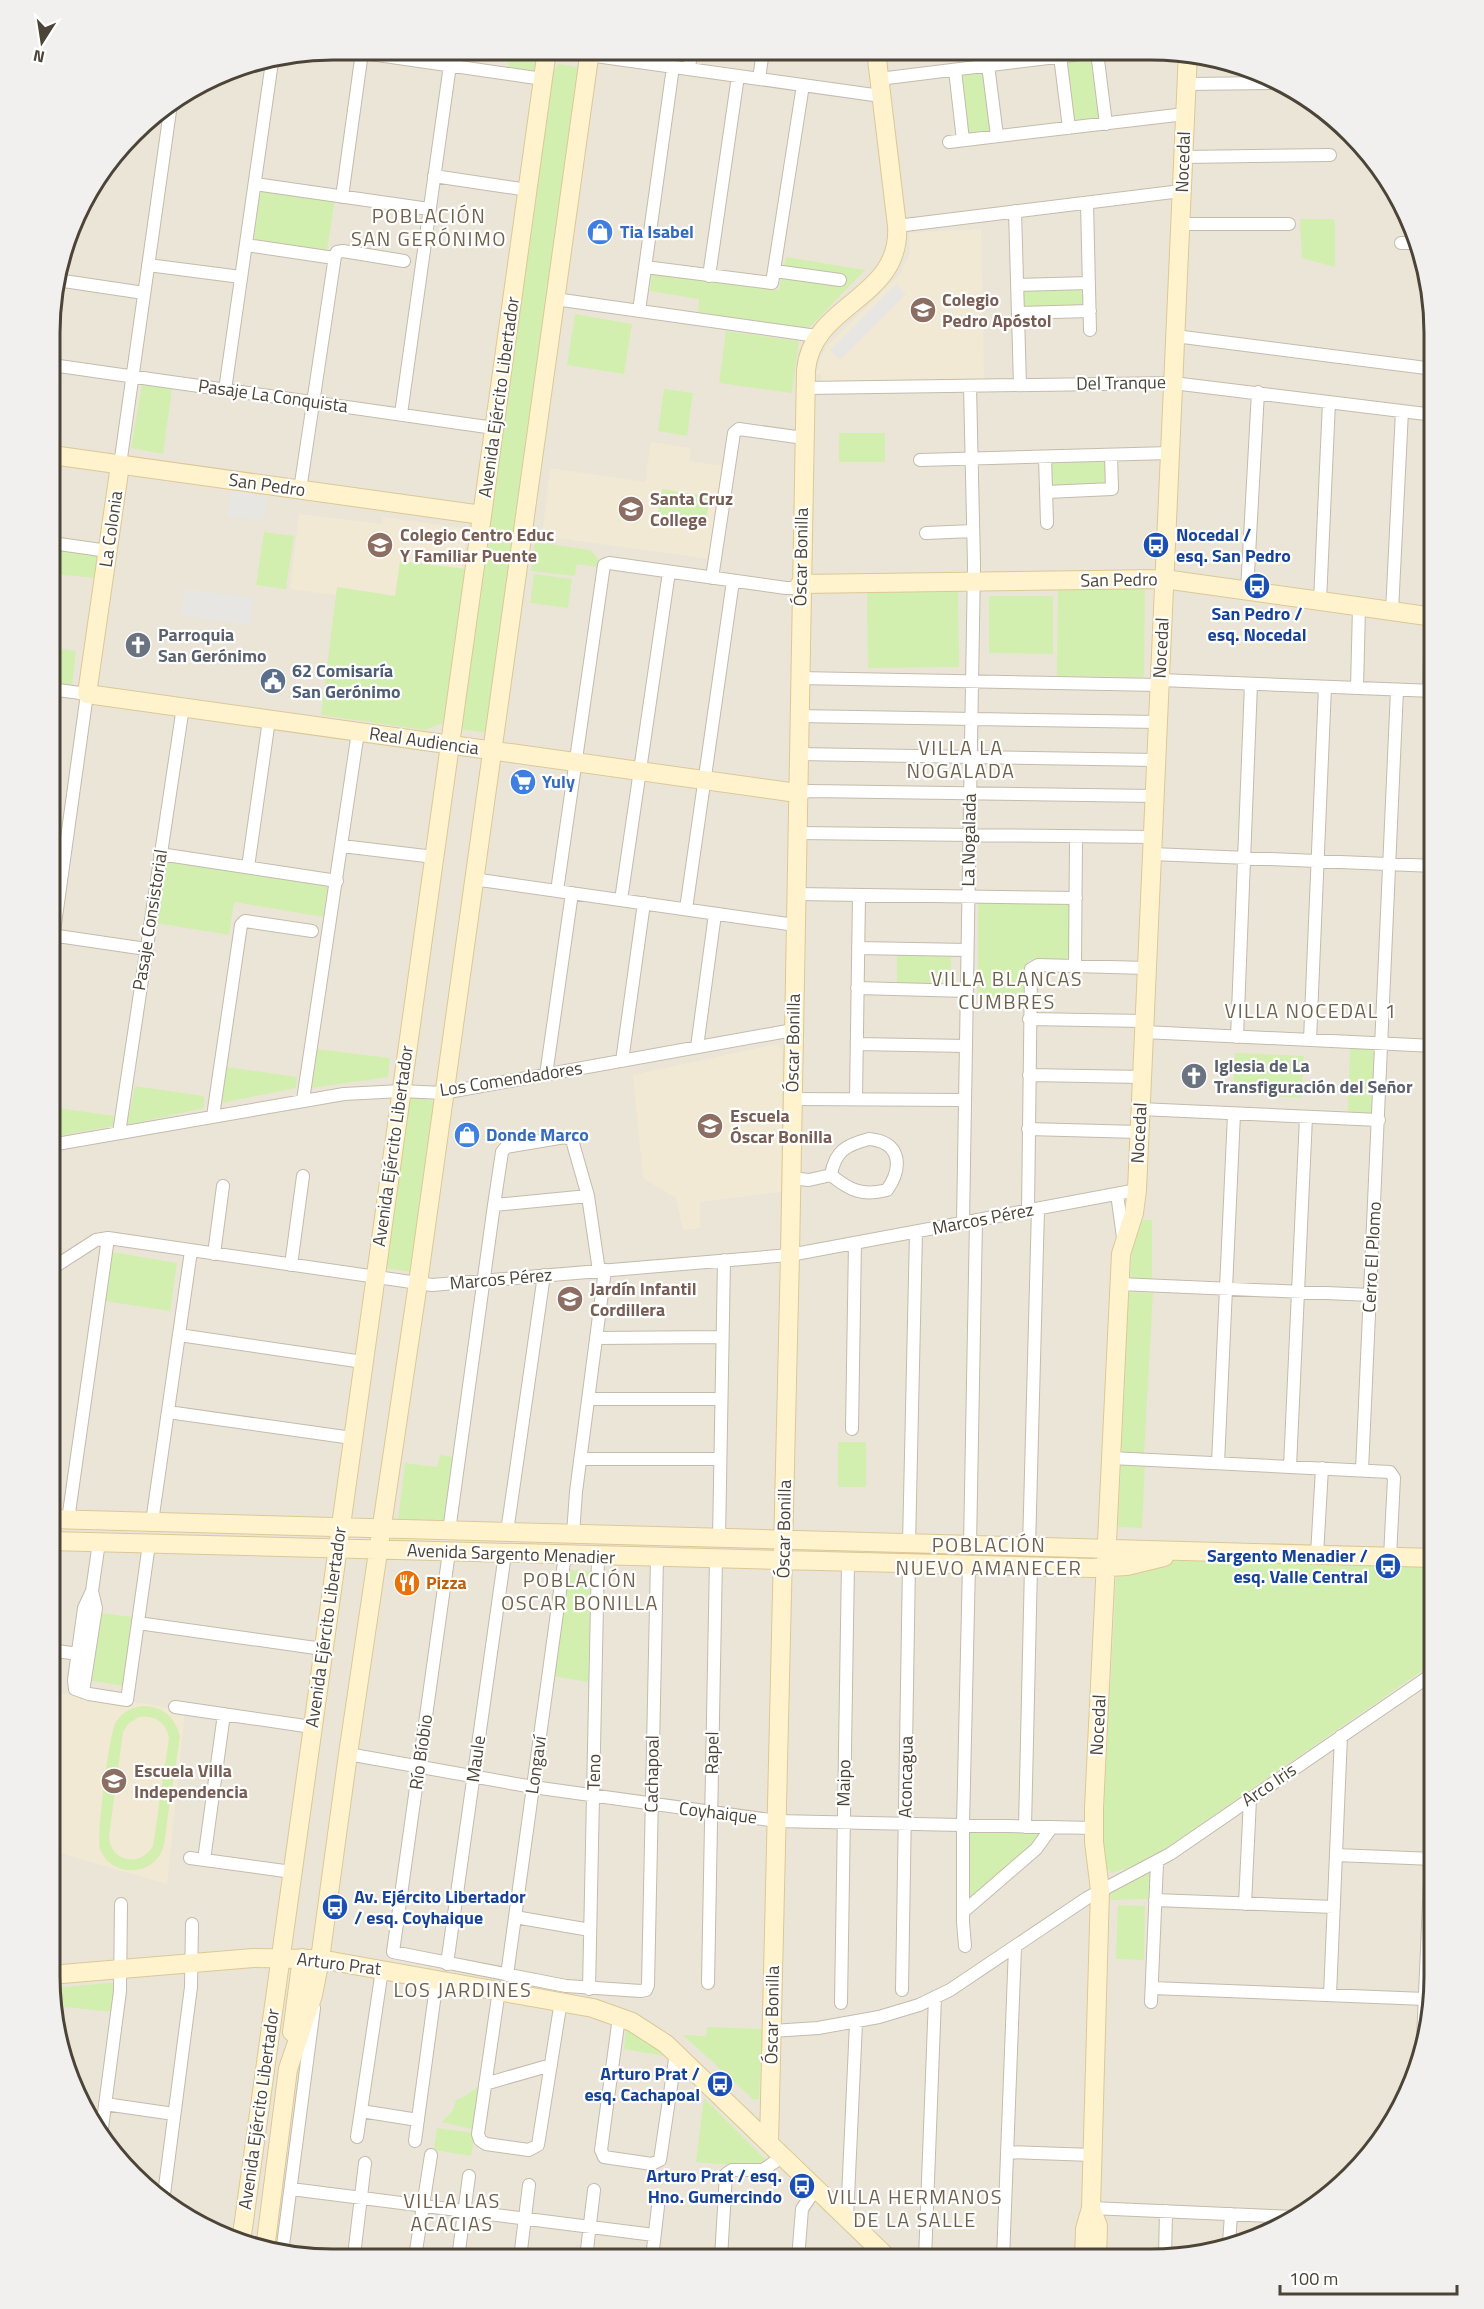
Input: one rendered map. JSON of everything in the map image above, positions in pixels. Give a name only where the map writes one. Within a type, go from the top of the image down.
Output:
[{"type":"street","points":[[342,197],[361,60]]},
{"type":"street","points":[[426,60],[543,79]]},
{"type":"street","name":"Avenida Ejército Libertador","points":[[242,2234],[339,1528],[546,60]]},
{"type":"street","name":"Avenida Ejército Libertador","points":[[288,2069],[314,1995],[320,1959],[418,1283],[588,60]]},
{"type":"street","points":[[631,60],[803,85],[880,88],[955,70],[1031,60]]},
{"type":"street","points":[[689,69],[690,60]]},
{"type":"street","points":[[759,79],[762,60]]},
{"type":"street","name":"Óscar Bonilla","points":[[769,2143],[790,1255],[800,584],[806,361],[817,336],[885,272],[895,253],[897,226],[877,60]]},
{"type":"street","points":[[1060,60],[1069,128]]},
{"type":"street","points":[[1097,60],[1106,124]]},
{"type":"street","name":"Nocedal","points":[[1084,2249],[1085,2229],[1091,2208],[1100,1890],[1093,1828],[1121,1254],[1134,1213],[1137,1190],[1187,62]]},
{"type":"street","points":[[401,414],[450,65]]},
{"type":"street","points":[[988,66],[997,136]]},
{"type":"street","points":[[225,390],[271,67]]},
{"type":"street","points":[[639,311],[673,67]]},
{"type":"street","points":[[955,70],[963,140]]},
{"type":"street","points":[[709,276],[738,76]]},
{"type":"street","points":[[1186,84],[1261,83]]},
{"type":"street","points":[[645,267],[772,284],[803,85]]},
{"type":"street","name":"La Colonia","points":[[60,881],[170,114]]},
{"type":"street","points":[[949,142],[1185,114]]},
{"type":"street","points":[[1183,157],[1330,155]]},
{"type":"street","points":[[434,176],[528,190]]},
{"type":"street","points":[[255,184],[429,209]]},
{"type":"street","points":[[897,226],[1181,191]]},
{"type":"street","points":[[1087,203],[1090,330]]},
{"type":"street","points":[[1015,212],[1020,385]]},
{"type":"street","points":[[1180,224],[1289,224]]},
{"type":"street","points":[[1401,243],[1409,243]]},
{"type":"street","points":[[246,245],[334,258]]},
{"type":"street","points":[[300,490],[334,258],[340,251],[404,261]]},
{"type":"street","points":[[148,265],[241,277]]},
{"type":"street","points":[[775,270],[840,280]]},
{"type":"street","points":[[65,281],[144,292]]},
{"type":"street","points":[[1017,285],[1089,283]]},
{"type":"street","points":[[555,299],[817,336]]},
{"type":"street","points":[[1018,313],[1090,311]]},
{"type":"street","points":[[1175,336],[1424,368]]},
{"type":"street","name":"Pasaje La Conquista","points":[[60,366],[494,428]]},
{"type":"street","name":"Del Tranque","points":[[805,388],[1173,383],[1424,414]]},
{"type":"street","name":"La Nogalada","points":[[963,1223],[974,582],[970,386]]},
{"type":"street","points":[[1247,591],[1258,393]]},
{"type":"street","points":[[1320,601],[1329,402]]},
{"type":"street","points":[[1392,611],[1402,411]]},
{"type":"street","points":[[712,578],[736,431],[742,429],[804,438]]},
{"type":"street","points":[[920,460],[1170,453]]},
{"type":"street","points":[[1046,492],[1112,489],[1111,455]]},
{"type":"street","name":"San Pedro","points":[[60,456],[482,516]]},
{"type":"street","points":[[1045,457],[1047,523]]},
{"type":"street","points":[[926,533],[973,531]]},
{"type":"street","points":[[60,544],[108,551]]},
{"type":"street","points":[[557,891],[606,564],[786,588],[800,584]]},
{"type":"street","points":[[621,900],[669,572]]},
{"type":"street","name":"San Pedro","points":[[800,584],[1164,579],[1424,615]]},
{"type":"street","points":[[686,909],[733,581]]},
{"type":"street","points":[[1357,688],[1359,607]]},
{"type":"street","points":[[799,678],[972,682],[1160,682],[1424,691]]},
{"type":"street","points":[[1237,1037],[1251,684]]},
{"type":"street","points":[[1310,1040],[1325,687]]},
{"type":"street","name":"Real Audiencia","points":[[60,690],[797,793]]},
{"type":"street","name":"Cerro El Plomo","points":[[1362,1470],[1397,690]]},
{"type":"street","name":"Pasaje Consistorial","points":[[118,1133],[183,707]]},
{"type":"street","points":[[798,716],[1158,722]]},
{"type":"street","points":[[248,867],[269,720]]},
{"type":"street","points":[[303,1100],[358,732]]},
{"type":"street","points":[[798,754],[1156,760]]},
{"type":"street","points":[[797,793],[811,791],[1154,796]]},
{"type":"street","points":[[796,833],[1076,836],[1244,858],[1424,866]]},
{"type":"street","points":[[1075,966],[1076,836]]},
{"type":"street","points":[[342,846],[434,857]]},
{"type":"street","points":[[160,854],[337,881]]},
{"type":"street","points":[[473,879],[795,925]]},
{"type":"street","points":[[546,1075],[572,893]]},
{"type":"street","points":[[796,894],[1076,898]]},
{"type":"street","points":[[856,1099],[859,895]]},
{"type":"street","points":[[622,1061],[644,903]]},
{"type":"street","points":[[697,1047],[715,914]]},
{"type":"street","points":[[213,1116],[240,925],[245,921],[312,931]]},
{"type":"street","points":[[60,937],[146,949]]},
{"type":"street","points":[[858,948],[968,950]]},
{"type":"street","points":[[1029,1548],[1033,1210],[1028,1129],[1030,972],[1032,966],[1038,965],[1147,968]]},
{"type":"street","points":[[857,988],[967,992]]},
{"type":"street","points":[[1029,1019],[1144,1027],[1237,1037],[1424,1045]]},
{"type":"street","name":"Los Comendadores","points":[[60,1143],[344,1094],[401,1091],[443,1093],[794,1030]]},
{"type":"street","points":[[857,1044],[966,1046]]},
{"type":"street","points":[[1029,1075],[1142,1077]]},
{"type":"street","points":[[792,1099],[965,1100]]},
{"type":"street","points":[[1140,1109],[1379,1120]]},
{"type":"street","points":[[1218,1463],[1234,1114]]},
{"type":"street","points":[[1290,1467],[1306,1117]]},
{"type":"street","points":[[1028,1129],[1139,1132]]},
{"type":"street","points":[[449,1531],[504,1148],[570,1138],[588,1196],[602,1270],[573,1534]]},
{"type":"street","points":[[880,1140],[890,1145],[896,1156],[897,1169],[894,1180],[887,1190],[870,1195],[845,1186],[831,1175],[834,1160],[845,1148],[862,1141],[880,1140]]},
{"type":"street","points":[[791,1179],[809,1180],[831,1175]]},
{"type":"street","points":[[291,1265],[303,1176]]},
{"type":"street","points":[[214,1254],[223,1186]]},
{"type":"street","name":"Marcos Pérez","points":[[108,1238],[432,1285],[790,1255],[1137,1190]]},
{"type":"street","name":"Nocedal","points":[[1117,1194],[1124,1242]]},
{"type":"street","points":[[494,1205],[588,1196]]},
{"type":"street","points":[[970,1546],[976,1220]]},
{"type":"street","points":[[909,1544],[916,1232]]},
{"type":"street","points":[[60,1263],[96,1240],[108,1238],[60,1513]]},
{"type":"street","points":[[852,1429],[855,1243]]},
{"type":"street","points":[[152,1522],[191,1251]]},
{"type":"street","points":[[719,1539],[724,1260]]},
{"type":"street","points":[[507,1532],[544,1275]]},
{"type":"street","points":[[1119,1284],[1371,1295]]},
{"type":"street","points":[[179,1335],[363,1362]]},
{"type":"street","points":[[596,1338],[722,1337]]},
{"type":"street","points":[[588,1399],[722,1399]]},
{"type":"street","points":[[168,1412],[352,1438]]},
{"type":"street","points":[[1111,1458],[1362,1470],[1392,1474],[1390,1557]]},
{"type":"street","points":[[580,1459],[720,1459]]},
{"type":"street","points":[[1317,1555],[1322,1468]]},
{"type":"street","name":"Avenida Sargento Menadier","points":[[60,1519],[1424,1558]]},
{"type":"street","name":"Avenida Sargento Menadier","points":[[60,1541],[1106,1569],[1147,1562],[1186,1550]]},
{"type":"street","points":[[99,1542],[92,1591],[84,1608],[83,1655],[74,1680],[75,1689],[127,1700],[149,1544]]},
{"type":"street","name":"Río Bíobio","points":[[442,1971],[393,1953],[450,1552]]},
{"type":"street","name":"Maule","points":[[415,2141],[473,1776],[505,1554]]},
{"type":"street","name":"Longaví","points":[[551,2065],[539,2142],[536,2148],[530,2150],[486,2144],[480,2140],[478,2134],[485,2084],[515,1917],[565,1555]]},
{"type":"street","name":"Teno","points":[[589,1989],[598,1556]]},
{"type":"street","name":"Cachapoal","points":[[589,1989],[646,1990],[648,1985],[657,1558]]},
{"type":"street","name":"Rapel","points":[[708,1983],[716,1559]]},
{"type":"street","name":"Maipo","points":[[841,2003],[848,1562]]},
{"type":"street","name":"Aconcagua","points":[[902,1990],[909,1564]]},
{"type":"street","points":[[965,1946],[963,1826],[969,1565]]},
{"type":"street","points":[[1025,1827],[1031,1567]]},
{"type":"street","points":[[138,1623],[323,1649]]},
{"type":"street","points":[[60,1652],[83,1655]]},
{"type":"street","name":"Arco Iris","points":[[772,2031],[856,2023],[902,2011],[964,1982],[1100,1890],[1157,1863],[1424,1680]]},
{"type":"street","points":[[175,1707],[312,1727]]},
{"type":"street","points":[[204,1860],[224,1714]]},
{"type":"street","points":[[1330,1995],[1341,1736]]},
{"type":"street","name":"Coyhaique","points":[[348,1754],[533,1787],[777,1821],[1093,1828]]},
{"type":"street","points":[[1245,1904],[1250,1799]]},
{"type":"street","points":[[963,1912],[1036,1849],[1052,1827]]},
{"type":"street","points":[[1336,1855],[1424,1859]]},
{"type":"street","points":[[190,1858],[292,1872]]},
{"type":"street","points":[[1151,2002],[1157,1863]]},
{"type":"street","points":[[1155,1900],[1334,1907]]},
{"type":"street","points":[[103,2122],[120,1991],[121,1904]]},
{"type":"street","points":[[515,1917],[590,1930]]},
{"type":"street","points":[[164,2191],[191,1988],[192,1924]]},
{"type":"street","points":[[1003,2249],[1015,1947]]},
{"type":"street","name":"Arturo Prat","points":[[60,1975],[191,1963],[280,1958],[320,1959],[382,1970],[442,1971],[503,1983],[620,2017],[656,2036],[879,2249]]},
{"type":"street","name":"Avenida Ejército Libertador","points":[[266,2241],[302,1958]]},
{"type":"street","points":[[357,2137],[382,1970]]},
{"type":"street","points":[[503,1983],[589,1989]]},
{"type":"street","points":[[1152,1988],[1423,1999]]},
{"type":"street","points":[[283,2245],[313,2026],[314,1995]]},
{"type":"street","points":[[925,2249],[935,1997]]},
{"type":"street","points":[[485,2084],[551,2065],[561,2001]]},
{"type":"street","points":[[620,2017],[602,2156],[658,2163],[661,2157],[676,2054]]},
{"type":"street","points":[[847,2218],[856,2023]]},
{"type":"street","points":[[105,2104],[174,2114]]},
{"type":"street","points":[[361,2111],[418,2120]]},
{"type":"street","points":[[1007,2152],[1092,2155]]},
{"type":"street","points":[[416,2249],[430,2155]]},
{"type":"street","points":[[722,2249],[726,2174],[732,2170],[763,2170],[783,2156]]},
{"type":"street","points":[[355,2247],[365,2163]]},
{"type":"street","points":[[459,2249],[469,2176]]},
{"type":"street","points":[[521,2249],[529,2185]]},
{"type":"street","points":[[799,2249],[801,2214],[807,2199],[816,2188]]},
{"type":"street","points":[[291,2189],[654,2235]]},
{"type":"street","points":[[587,2249],[594,2190]]},
{"type":"street","points":[[247,2196],[265,2241]]},
{"type":"street","points":[[653,2249],[659,2198]]},
{"type":"street","points":[[1091,2208],[1280,2216]]},
{"type":"street","name":"Nocedal","points":[[1091,2208],[1098,2226],[1097,2249]]},
{"type":"street","points":[[1165,2248],[1166,2211]]},
{"type":"street","points":[[1229,2238],[1231,2214]]},
{"type":"shaded area","points":[[1151,60],[1187,62],[1222,69],[1256,81],[1288,97],[1317,116],[1344,140],[1368,167],[1396,212],[1415,262],[1422,297],[1424,333],[1424,1976],[1422,2012],[1415,2047],[1403,2081],[1387,2113],[1368,2142],[1344,2169],[1317,2193],[1272,2221],[1222,2240],[1187,2247],[1151,2249],[333,2249],[297,2247],[262,2240],[228,2228],[196,2212],[167,2193],[140,2169],[116,2142],[88,2097],[69,2047],[62,2012],[60,1976],[60,333],[62,297],[74,245],[88,212],[116,167],[140,140],[167,116],[212,88],[262,69],[315,61]]},
{"type":"shaded area","name":"Colegio Pedro Apóstol","points":[[981,229],[984,380],[822,383],[821,375],[816,374],[826,347],[900,274],[910,253],[909,233]]},
{"type":"shaded area","points":[[896,284],[906,294],[840,360],[830,350]]},
{"type":"shaded area","name":"Santa Cruz College","points":[[651,442],[691,448],[689,461],[724,466],[711,559],[542,536],[550,468],[645,482]]},
{"type":"shaded area","points":[[231,491],[267,497],[263,521],[227,516]]},
{"type":"shaded area","name":"Colegio Centro Educ Y Familiar Puente","points":[[299,514],[383,524],[383,517],[468,529],[462,569],[401,561],[395,596],[337,587],[336,595],[290,589]]},
{"type":"shaded area","points":[[185,589],[253,598],[250,625],[180,615]]},
{"type":"shaded area","name":"Escuela Óscar Bonilla","points":[[777,1044],[782,1051],[781,1192],[700,1202],[700,1228],[683,1230],[676,1198],[643,1178],[633,1075]]},
{"type":"shaded area","name":"Escuela Villa Independencia","points":[[60,1693],[149,1704],[185,1712],[167,1884],[60,1853]]},
{"type":"green space","points":[[509,60],[543,60],[541,72],[508,67]]},
{"type":"green space","points":[[1068,60],[1094,60],[1102,120],[1077,123],[1073,119],[1066,63]]},
{"type":"green space","points":[[559,64],[577,67],[581,77],[487,733],[459,729],[552,72]]},
{"type":"green space","points":[[985,71],[993,133],[966,137],[958,73]]},
{"type":"green space","points":[[264,188],[335,199],[327,250],[254,240],[260,193]]},
{"type":"green space","points":[[1300,219],[1333,219],[1335,222],[1335,267],[1302,258]]},
{"type":"green space","points":[[786,257],[865,270],[807,330],[698,312],[699,299],[650,291],[652,272],[779,290]]},
{"type":"green space","points":[[1085,286],[1085,308],[1023,309],[1022,288]]},
{"type":"green space","points":[[575,314],[632,324],[624,374],[567,365]]},
{"type":"green space","points":[[726,331],[799,341],[792,393],[719,383]]},
{"type":"green space","points":[[142,384],[172,389],[163,454],[131,448]]},
{"type":"green space","points":[[664,389],[693,393],[687,436],[658,431]]},
{"type":"green space","points":[[839,433],[885,433],[885,462],[839,462]]},
{"type":"green space","points":[[1108,461],[1108,484],[1051,485],[1050,462]]},
{"type":"green space","points":[[662,489],[710,497],[705,525],[657,518]]},
{"type":"green space","points":[[264,532],[294,536],[286,589],[256,585]]},
{"type":"green space","points":[[535,542],[591,550],[598,559],[597,567],[577,564],[575,576],[531,571]]},
{"type":"green space","points":[[60,548],[100,553],[96,578],[60,575]]},
{"type":"green space","points":[[400,561],[467,569],[443,723],[425,730],[321,715],[337,587],[395,596]]},
{"type":"green space","points":[[534,574],[572,579],[568,608],[530,603]]},
{"type":"green space","points":[[1058,585],[1145,586],[1144,677],[1057,676]]},
{"type":"green space","points":[[958,591],[959,667],[868,668],[867,592]]},
{"type":"green space","points":[[989,596],[1053,596],[1053,654],[989,653]]},
{"type":"green space","points":[[60,648],[76,651],[72,685],[60,683]]},
{"type":"green space","points":[[166,856],[328,882],[323,917],[234,902],[229,935],[156,923]]},
{"type":"green space","points":[[983,902],[1070,903],[1070,955],[1063,961],[1029,960],[1025,967],[1027,1000],[978,1000],[978,905]]},
{"type":"green space","points":[[897,955],[951,957],[951,985],[897,983]]},
{"type":"green space","points":[[317,1049],[390,1058],[388,1077],[312,1088]]},
{"type":"green space","points":[[1350,1049],[1374,1049],[1372,1113],[1348,1112]]},
{"type":"green space","points":[[1235,1053],[1304,1056],[1301,1098],[1233,1094]]},
{"type":"green space","points":[[227,1067],[297,1077],[296,1088],[222,1103]]},
{"type":"green space","points":[[135,1086],[204,1096],[204,1108],[127,1125]]},
{"type":"green space","points":[[411,1097],[434,1101],[435,1106],[412,1272],[385,1268],[406,1100]]},
{"type":"green space","points":[[60,1108],[115,1116],[114,1126],[60,1135]]},
{"type":"green space","points":[[1139,1220],[1152,1220],[1152,1281],[1134,1280],[1130,1276],[1133,1237]]},
{"type":"green space","points":[[112,1252],[177,1263],[170,1311],[104,1301]]},
{"type":"green space","points":[[1128,1292],[1153,1293],[1144,1455],[1124,1454],[1121,1447]]},
{"type":"green space","points":[[838,1442],[866,1442],[866,1487],[838,1487]]},
{"type":"green space","points":[[440,1455],[453,1457],[444,1524],[398,1520],[405,1463],[437,1467]]},
{"type":"green space","points":[[1121,1464],[1145,1465],[1142,1528],[1118,1527]]},
{"type":"green space","points":[[1188,1556],[1422,1565],[1424,1567],[1424,1670],[1148,1861],[1112,1873],[1103,1865],[1103,1826],[1116,1578]]},
{"type":"green space","points":[[570,1570],[591,1571],[588,1682],[553,1676]]},
{"type":"green space","points":[[101,1613],[133,1617],[124,1686],[92,1681]]},
{"type":"green space","points":[[139,1707],[157,1708],[168,1714],[180,1737],[162,1851],[149,1866],[130,1870],[121,1869],[105,1858],[99,1841],[101,1806],[113,1730],[121,1715]],"holes":[[[139,1717],[150,1717],[159,1721],[168,1732],[169,1738],[153,1846],[141,1857],[126,1859],[114,1852],[109,1836],[123,1732],[128,1724]]]},
{"type":"green space","points":[[967,1830],[1045,1834],[967,1900]]},
{"type":"green space","points":[[1148,1872],[1150,1874],[1148,1899],[1111,1900],[1110,1894],[1113,1889]]},
{"type":"green space","points":[[1118,1905],[1145,1906],[1144,1960],[1116,1959]]},
{"type":"green space","points":[[118,1982],[114,2012],[62,2007],[61,1987]]},
{"type":"green space","points":[[707,2027],[762,2029],[759,2099],[754,2100],[683,2035],[706,2036]]},
{"type":"green space","points":[[626,2029],[645,2038],[664,2056],[624,2049]]},
{"type":"green space","points":[[483,2083],[476,2130],[442,2122],[453,2110],[456,2100]]},
{"type":"green space","points":[[704,2098],[766,2160],[753,2167],[696,2162]]},
{"type":"green space","points":[[437,2128],[475,2133],[471,2156],[434,2150]]},
{"type":"place","name":"Tia Isabel","points":[[600,232]]},
{"type":"place","name":"Colegio Pedro Apóstol","points":[[923,310]]},
{"type":"place","name":"Santa Cruz College","points":[[631,509]]},
{"type":"place","name":"Colegio Centro Educ Y Familiar Puente","points":[[380,545]]},
{"type":"place","name":"Nocedal / esq. San Pedro","points":[[1156,545]]},
{"type":"place","name":"San Pedro / esq. Nocedal","points":[[1257,586]]},
{"type":"place","name":"Parroquia San Gerónimo","points":[[138,645]]},
{"type":"place","name":"62 Comisaría San Gerónimo","points":[[273,681]]},
{"type":"place","name":"Yuly","points":[[523,782]]},
{"type":"place","name":"Iglesia de La Transfiguración del Señor","points":[[1194,1076]]},
{"type":"place","name":"Escuela Óscar Bonilla","points":[[710,1126]]},
{"type":"place","name":"Donde Marco","points":[[467,1135]]},
{"type":"place","name":"Jardín Infantil Cordillera","points":[[570,1299]]},
{"type":"place","name":"Sargento Menadier / esq. Valle Central","points":[[1388,1566]]},
{"type":"place","name":"Pizza","points":[[407,1583]]},
{"type":"place","name":"Escuela Villa Independencia","points":[[114,1781]]},
{"type":"place","name":"Av. Ejército Libertador / esq. Coyhaique","points":[[335,1907]]},
{"type":"place","name":"Arturo Prat / esq. Cachapoal","points":[[720,2084]]},
{"type":"place","name":"Arturo Prat / esq. Hno. Gumercindo","points":[[802,2186]]},
{"type":"district","name":"POBLACIÓN SAN GERÓNIMO","points":[[429,228]]},
{"type":"district","name":"VILLA LA NOGALADA","points":[[961,760]]},
{"type":"district","name":"VILLA BLANCAS CUMBRES","points":[[1007,990]]},
{"type":"district","name":"VILLA NOCEDAL 1","points":[[1311,1011]]},
{"type":"district","name":"POBLACIÓN NUEVO AMANECER","points":[[989,1556]]},
{"type":"district","name":"POBLACIÓN OSCAR BONILLA","points":[[580,1592]]},
{"type":"district","name":"LOS JARDINES","points":[[463,1990]]},
{"type":"district","name":"VILLA HERMANOS DE LA SALLE","points":[[915,2208]]},
{"type":"district","name":"VILLA LAS ACACIAS","points":[[452,2212]]}]
